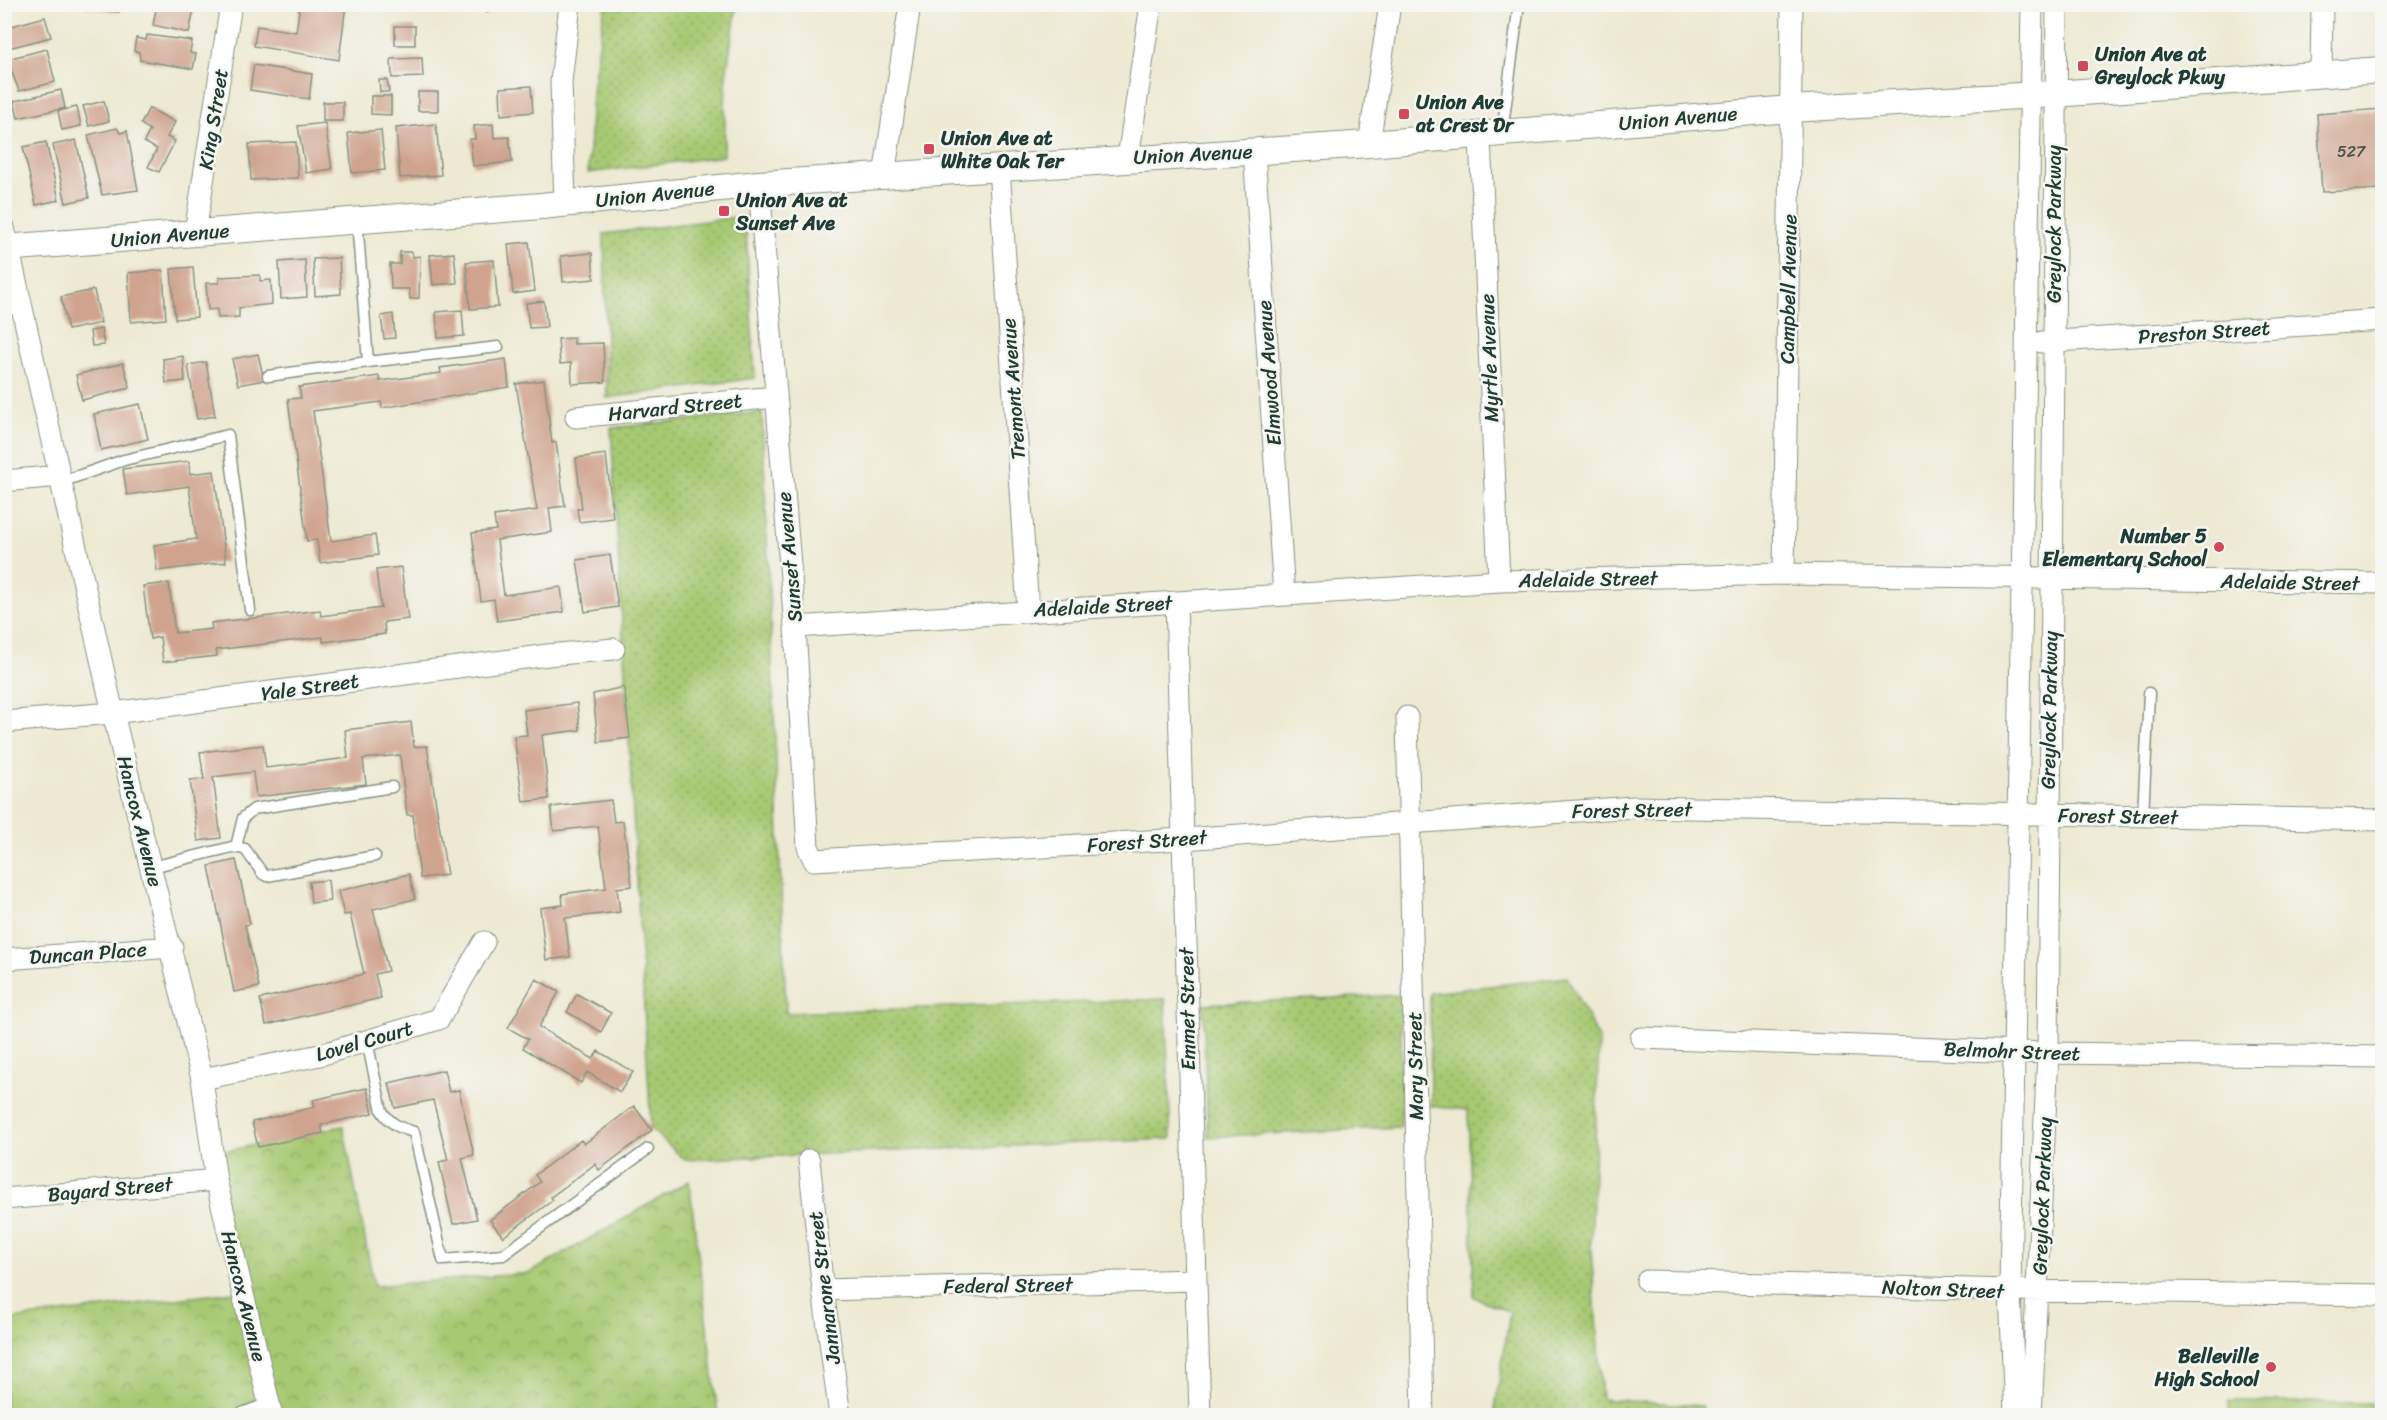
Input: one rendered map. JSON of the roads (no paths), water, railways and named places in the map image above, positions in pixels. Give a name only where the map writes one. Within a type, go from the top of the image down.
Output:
[{"type":"street","name":"King Street","points":[[195,233],[231,4]]},
{"type":"street","points":[[565,203],[561,94],[570,4]]},
{"type":"street","points":[[884,176],[910,4]]},
{"type":"street","points":[[1128,158],[1151,4]]},
{"type":"street","points":[[1369,144],[1390,4]]},
{"type":"street","name":"Campbell Avenue","points":[[1784,574],[1792,4]]},
{"type":"street","name":"Greylock Parkway","points":[[2031,1416],[2048,1053],[2048,814],[2054,342],[2043,95],[2032,4]]},
{"type":"street","name":"Greylock Parkway","points":[[2015,1416],[2010,1290],[2026,343],[2043,95],[2057,4]]},
{"type":"street","points":[[2321,75],[2322,4]]},
{"type":"street","name":"Union Avenue","points":[[6,241],[195,233],[565,203],[759,184],[1369,144],[1790,109],[2043,95],[2382,70]]},
{"type":"street","name":"Myrtle Avenue","points":[[1491,134],[1499,581]]},
{"type":"street","name":"Elmwood Avenue","points":[[1254,151],[1284,595]]},
{"type":"street","name":"Tremont Avenue","points":[[999,167],[1028,611]]},
{"type":"street","name":"Sunset Avenue","points":[[759,184],[795,627],[808,847],[814,860],[883,857]]},
{"type":"street","name":"Hancox Avenue","points":[[6,241],[113,713],[172,947],[202,1079],[216,1180],[271,1409]]},
{"type":"street","name":"Preston Street","points":[[2026,343],[2382,320]]},
{"type":"street","name":"Harvard Street","points":[[576,417],[775,397]]},
{"type":"street","points":[[4,481],[60,479]]},
{"type":"street","name":"Adelaide Street","points":[[795,627],[1499,581],[1784,574],[2382,584]]},
{"type":"street","name":"Emmet Street","points":[[1176,602],[1194,1280],[1200,1416]]},
{"type":"street","name":"Yale Street","points":[[4,722],[113,713],[548,655],[614,649]]},
{"type":"street","name":"Mary Street","points":[[1407,717],[1423,1416]]},
{"type":"street","name":"Forest Street","points":[[883,857],[1634,807],[2382,820]]},
{"type":"street","name":"Lovel Court","points":[[202,1079],[320,1055],[439,1019],[484,942]]},
{"type":"street","name":"Duncan Place","points":[[4,959],[172,947]]},
{"type":"street","name":"Belmohr Street","points":[[1641,1038],[2048,1053],[2382,1057]]},
{"type":"street","name":"Jannarone Street","points":[[809,1160],[840,1416]]},
{"type":"street","name":"Bayard Street","points":[[4,1199],[216,1180]]},
{"type":"street","name":"Federal Street","points":[[823,1290],[1194,1280]]},
{"type":"street","name":"Nolton Street","points":[[1647,1281],[2038,1291],[2382,1294]]},
{"type":"lane","points":[[1491,134],[1520,4]]},
{"type":"lane","points":[[357,220],[368,362]]},
{"type":"lane","points":[[268,376],[498,347]]},
{"type":"lane","points":[[60,479],[124,460],[228,435],[250,610]]},
{"type":"lane","points":[[2143,816],[2149,693]]},
{"type":"lane","points":[[236,847],[243,818],[254,809],[392,787]]},
{"type":"lane","points":[[152,867],[236,847],[245,849],[263,874],[267,876],[375,856]]},
{"type":"lane","points":[[367,1041],[382,1111],[387,1119],[400,1128],[414,1132],[443,1260],[503,1255],[648,1149]]},
{"type":"lane","points":[[234,1416],[271,1409]]},
{"type":"place","name":"Union Ave at Greylock Pkwy","points":[[2083,66]]},
{"type":"place","name":"Union Ave at Crest Dr","points":[[1404,114]]},
{"type":"place","name":"Union Ave at White Oak Ter","points":[[929,149]]},
{"type":"place","name":"Union Ave at Sunset Ave","points":[[724,211]]},
{"type":"place","name":"Number 5 Elementary School","points":[[2219,547]]},
{"type":"place","name":"Belleville High School","points":[[2271,1367]]}]
